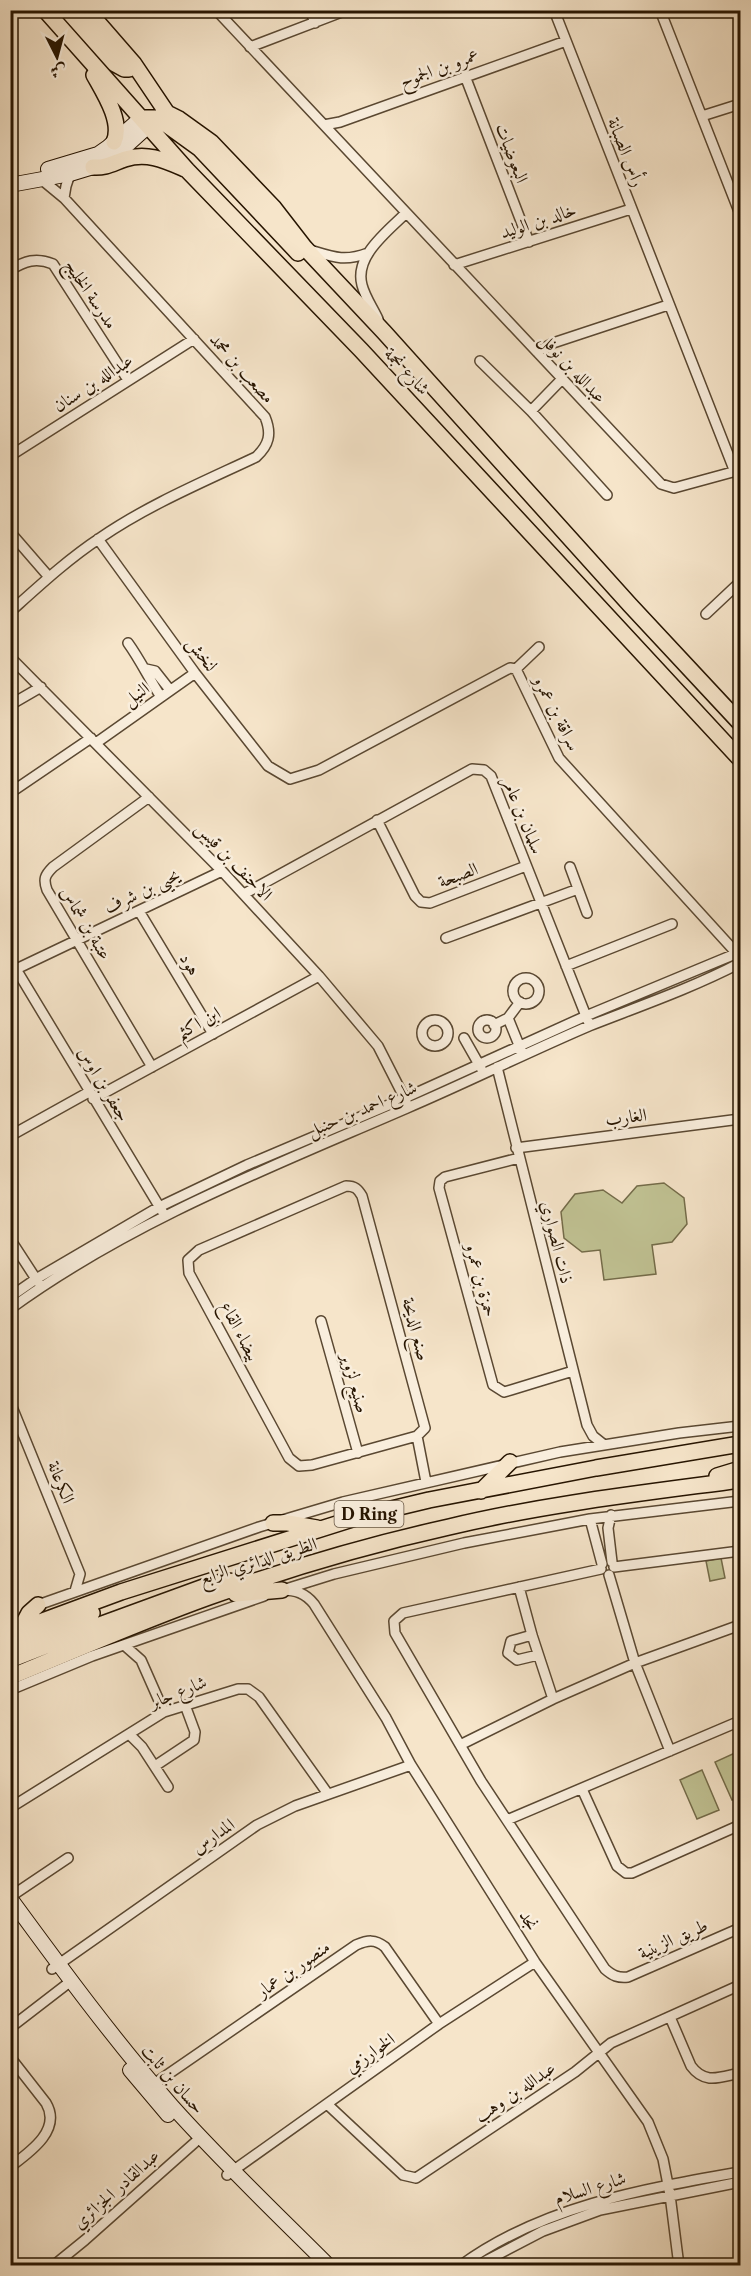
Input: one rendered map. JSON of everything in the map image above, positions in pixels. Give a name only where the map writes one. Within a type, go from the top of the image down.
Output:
[{"type":"main road","name":"شارع نجمة","points":[[45,10],[82,54],[152,117],[185,167],[369,359],[741,759]]},
{"type":"main road","points":[[67,10],[114,64],[124,69],[129,69],[134,64]]},
{"type":"main road","name":"شارع نجمة","points":[[87,10],[134,64],[151,88],[152,117]]},
{"type":"main road","points":[[82,54],[114,116],[117,136],[114,142]]},
{"type":"main road","name":"شارع نجمة","points":[[152,117],[167,113],[211,142],[274,208],[305,248],[412,362],[622,596],[741,723]]},
{"type":"main road","points":[[152,117],[200,149],[400,358],[412,362]]},
{"type":"main road","points":[[185,167],[181,159],[183,155],[189,152],[197,154],[244,203],[256,207]]},
{"type":"main road","points":[[93,167],[103,168],[127,158],[146,155],[185,167]]},
{"type":"main road","name":"الطريق الدائري الرابع","points":[[15,1631],[121,1592],[320,1528],[395,1508],[596,1468],[741,1444]]},
{"type":"main road","points":[[481,1491],[510,1462]]},
{"type":"main road","points":[[680,1488],[741,1469]]},
{"type":"main road","name":"الطريق الدائري الرابع","points":[[10,1677],[210,1596],[449,1526],[596,1499],[741,1480]]},
{"type":"main road","points":[[273,1523],[320,1528]]},
{"type":"main road","points":[[10,1660],[209,1585],[226,1581],[249,1584]]},
{"type":"main road","points":[[210,1596],[282,1590]]},
{"type":"main road","points":[[10,1647],[98,1611],[121,1592]]},
{"type":"main road","points":[[15,1631],[38,1605]]},
{"type":"street","name":"عبدالله بن نوفل","points":[[216,10],[661,484],[674,488],[738,471]]},
{"type":"street","points":[[310,10],[315,23]]},
{"type":"street","points":[[250,47],[347,10]]},
{"type":"street","name":"رأس الصبانة","points":[[554,10],[668,305],[738,471]]},
{"type":"street","points":[[660,10],[741,214]]},
{"type":"street","name":"عمرو بن الجموح","points":[[324,125],[340,122],[566,42]]},
{"type":"street","name":"البعوضيات","points":[[465,76],[529,242]]},
{"type":"street","points":[[702,116],[741,104]]},
{"type":"street","points":[[10,176],[80,161],[98,154],[152,117]]},
{"type":"street","points":[[10,185],[70,174],[114,157],[152,117]]},
{"type":"street","points":[[64,198],[70,174]]},
{"type":"street","name":"مصعب بن محمد","points":[[10,612],[49,577],[98,539],[163,501],[256,457],[267,444],[270,435],[265,417],[64,198],[41,179]]},
{"type":"street","name":"خالد بن الوليد","points":[[454,265],[631,209]]},
{"type":"street","points":[[384,332],[361,283],[362,268],[368,253],[406,213]]},
{"type":"street","points":[[305,248],[338,259],[354,258],[368,253]]},
{"type":"street","name":"مدرسة الخليج","points":[[10,270],[23,262],[33,260],[52,264],[128,380]]},
{"type":"street","points":[[537,352],[553,343],[668,305]]},
{"type":"street","name":"عبدالله بن سنان","points":[[10,456],[194,339]]},
{"type":"street","points":[[480,361],[531,411],[607,495]]},
{"type":"street","points":[[531,411],[562,380]]},
{"type":"street","points":[[10,532],[49,577]]},
{"type":"street","name":"لنخش","points":[[98,539],[195,673],[268,766],[290,779]]},
{"type":"street","points":[[706,614],[740,583]]},
{"type":"street","points":[[128,643],[146,669],[147,677],[161,697]]},
{"type":"street","points":[[516,669],[539,648]]},
{"type":"street","name":"الاحنف بن قيس","points":[[10,657],[222,871],[319,976],[378,1046],[407,1102]]},
{"type":"street","name":"سراقة بن عمرو","points":[[290,779],[319,770],[510,668],[516,669],[559,758],[739,954]]},
{"type":"street","points":[[146,669],[155,671],[170,690]]},
{"type":"street","name":"النيل","points":[[10,793],[195,673]]},
{"type":"street","points":[[10,705],[41,687]]},
{"type":"street","name":"سلمان بن عامر","points":[[244,894],[472,769],[484,770],[491,776],[590,1026]]},
{"type":"street","name":"عتبة بن شماس","points":[[149,797],[53,867],[46,874],[44,881],[47,890],[152,1067]]},
{"type":"street","name":"الصبحة","points":[[377,820],[415,896],[421,902],[430,903],[526,866]]},
{"type":"street","points":[[570,867],[587,913]]},
{"type":"street","name":"يحيى بن شرف","points":[[14,971],[222,871]]},
{"type":"street","points":[[446,938],[578,889]]},
{"type":"street","name":"هود","points":[[139,911],[213,1034]]},
{"type":"street","points":[[566,966],[672,924]]},
{"type":"street","name":"شارع احمد بن حنبل","points":[[10,1297],[164,1216],[521,1050],[586,1016],[739,954]]},
{"type":"street","name":"شارع احمد بن حنبل","points":[[481,1068],[497,1067],[521,1050],[590,1026],[741,963]]},
{"type":"street","name":"جعفر بن اوس","points":[[14,971],[164,1216]]},
{"type":"street","name":"ابن اكثم","points":[[10,1136],[152,1067],[319,976]]},
{"type":"street","points":[[447,1037],[465,1038],[478,1031],[479,1025],[484,1021],[490,1021],[494,1025],[508,1018],[520,1002]]},
{"type":"street","points":[[508,1018],[521,1050]]},
{"type":"street","points":[[465,1038],[481,1068]]},
{"type":"street","name":"ذات الصواري","points":[[497,1067],[586,1425],[593,1436],[603,1444]]},
{"type":"street","name":"شارع احمد بن حنبل","points":[[10,1309],[38,1283],[159,1206],[247,1165],[407,1102]]},
{"type":"street","name":"الغارب","points":[[516,1148],[741,1119]]},
{"type":"street","name":"حمزة بن عمرو","points":[[519,1158],[445,1177],[440,1181],[439,1188],[493,1385],[504,1392],[573,1371]]},
{"type":"street","name":"صنع الديحة","points":[[354,1186],[362,1196],[424,1420],[425,1428],[417,1436],[426,1482]]},
{"type":"street","name":"بيضاء القاع","points":[[354,1186],[338,1188],[199,1251],[188,1260],[189,1273],[294,1463],[305,1467],[417,1436]]},
{"type":"street","points":[[10,1239],[38,1283]]},
{"type":"street","name":"صنيع لزوير","points":[[321,1321],[358,1453]]},
{"type":"street","name":"الكرعانة","points":[[10,1402],[80,1574]]},
{"type":"street","points":[[579,1448],[585,1437],[586,1425]]},
{"type":"street","name":"الطريق الدائري الرابع","points":[[38,1605],[273,1523],[343,1502],[579,1448],[741,1426]]},
{"type":"street","name":"الطريق الدائري الرابع","points":[[10,1690],[92,1656],[319,1578],[464,1544],[611,1515],[741,1501]]},
{"type":"street","points":[[608,1568],[608,1528],[611,1515]]},
{"type":"street","points":[[591,1519],[608,1568],[635,1663],[670,1751]]},
{"type":"street","points":[[739,1726],[670,1751],[507,1820],[395,1633],[394,1621],[403,1613],[608,1568],[741,1551]]},
{"type":"street","points":[[75,1591],[80,1574],[91,1580],[104,1581]]},
{"type":"street","points":[[314,1604],[315,1588],[319,1578]]},
{"type":"street","points":[[519,1587],[553,1699]]},
{"type":"street","name":"نجد","points":[[282,1590],[297,1591],[314,1604],[386,1718],[411,1765],[536,1962],[648,2122],[660,2151],[669,2190],[680,2265]]},
{"type":"street","points":[[460,1745],[553,1699],[635,1663],[741,1625]]},
{"type":"street","points":[[532,1635],[512,1641],[508,1653],[517,1660],[538,1655]]},
{"type":"street","points":[[141,1660],[142,1647],[148,1637]]},
{"type":"street","points":[[124,1645],[141,1660],[164,1712]]},
{"type":"street","name":"شارع جابر","points":[[10,1808],[164,1712],[238,1689],[248,1689],[255,1693],[328,1794]]},
{"type":"street","points":[[155,1766],[194,1740],[195,1732],[187,1705]]},
{"type":"street","points":[[132,1732],[168,1786]]},
{"type":"street","name":"المدارس","points":[[55,1967],[257,1825],[295,1806],[411,1765]]},
{"type":"street","points":[[582,1789],[617,1866],[626,1873],[639,1870],[741,1825]]},
{"type":"street","name":"طريق الزينية","points":[[507,1820],[605,1969],[619,1978],[628,1977],[741,1928]]},
{"type":"street","points":[[10,1897],[68,1858]]},
{"type":"street","name":"حسان بن ثابت","points":[[10,1897],[67,1984],[148,2085],[197,2140],[317,2265]]},
{"type":"street","name":"حسان بن ثابت","points":[[10,1914],[55,1967]]},
{"type":"street","name":"منصور بن عمار","points":[[148,2085],[356,1944],[365,1941],[373,1940],[385,1947],[439,2024]]},
{"type":"street","name":"الخوارزمي","points":[[230,2173],[439,2024],[536,1962]]},
{"type":"street","points":[[10,2028],[67,1984]]},
{"type":"street","name":"عبدالله بن وهب","points":[[327,2104],[403,2175],[416,2178],[575,2072],[599,2051],[626,2036],[741,1985]]},
{"type":"street","points":[[669,2017],[696,2073],[710,2079],[741,2073]]},
{"type":"street","points":[[10,2057],[46,2103],[52,2119],[45,2135],[10,2167]]},
{"type":"street","name":"عبدالقادر الجزائري","points":[[53,2265],[85,2240],[197,2140]]},
{"type":"street","name":"شارع السلام","points":[[476,2265],[511,2246],[574,2218],[741,2172]]},
{"type":"street","name":"حسان بن ثابت","points":[[230,2173],[329,2265]]},
{"type":"street","name":"شارع السلام","points":[[460,2265],[505,2239],[570,2209],[624,2194],[741,2182]]},
{"type":"street","points":[[729,2265],[741,2264]]},
{"type":"green space","points":[[664,1183],[684,1198],[687,1224],[672,1242],[652,1245],[656,1274],[604,1280],[600,1250],[582,1252],[564,1238],[561,1212],[575,1194],[603,1190],[622,1203],[637,1186]]},
{"type":"green space","points":[[721,1558],[725,1578],[710,1581],[706,1561]]},
{"type":"green space","points":[[737,1752],[740,1760],[740,1797],[732,1800],[715,1762]]},
{"type":"green space","points":[[702,1770],[719,1810],[697,1819],[680,1780]]}]
